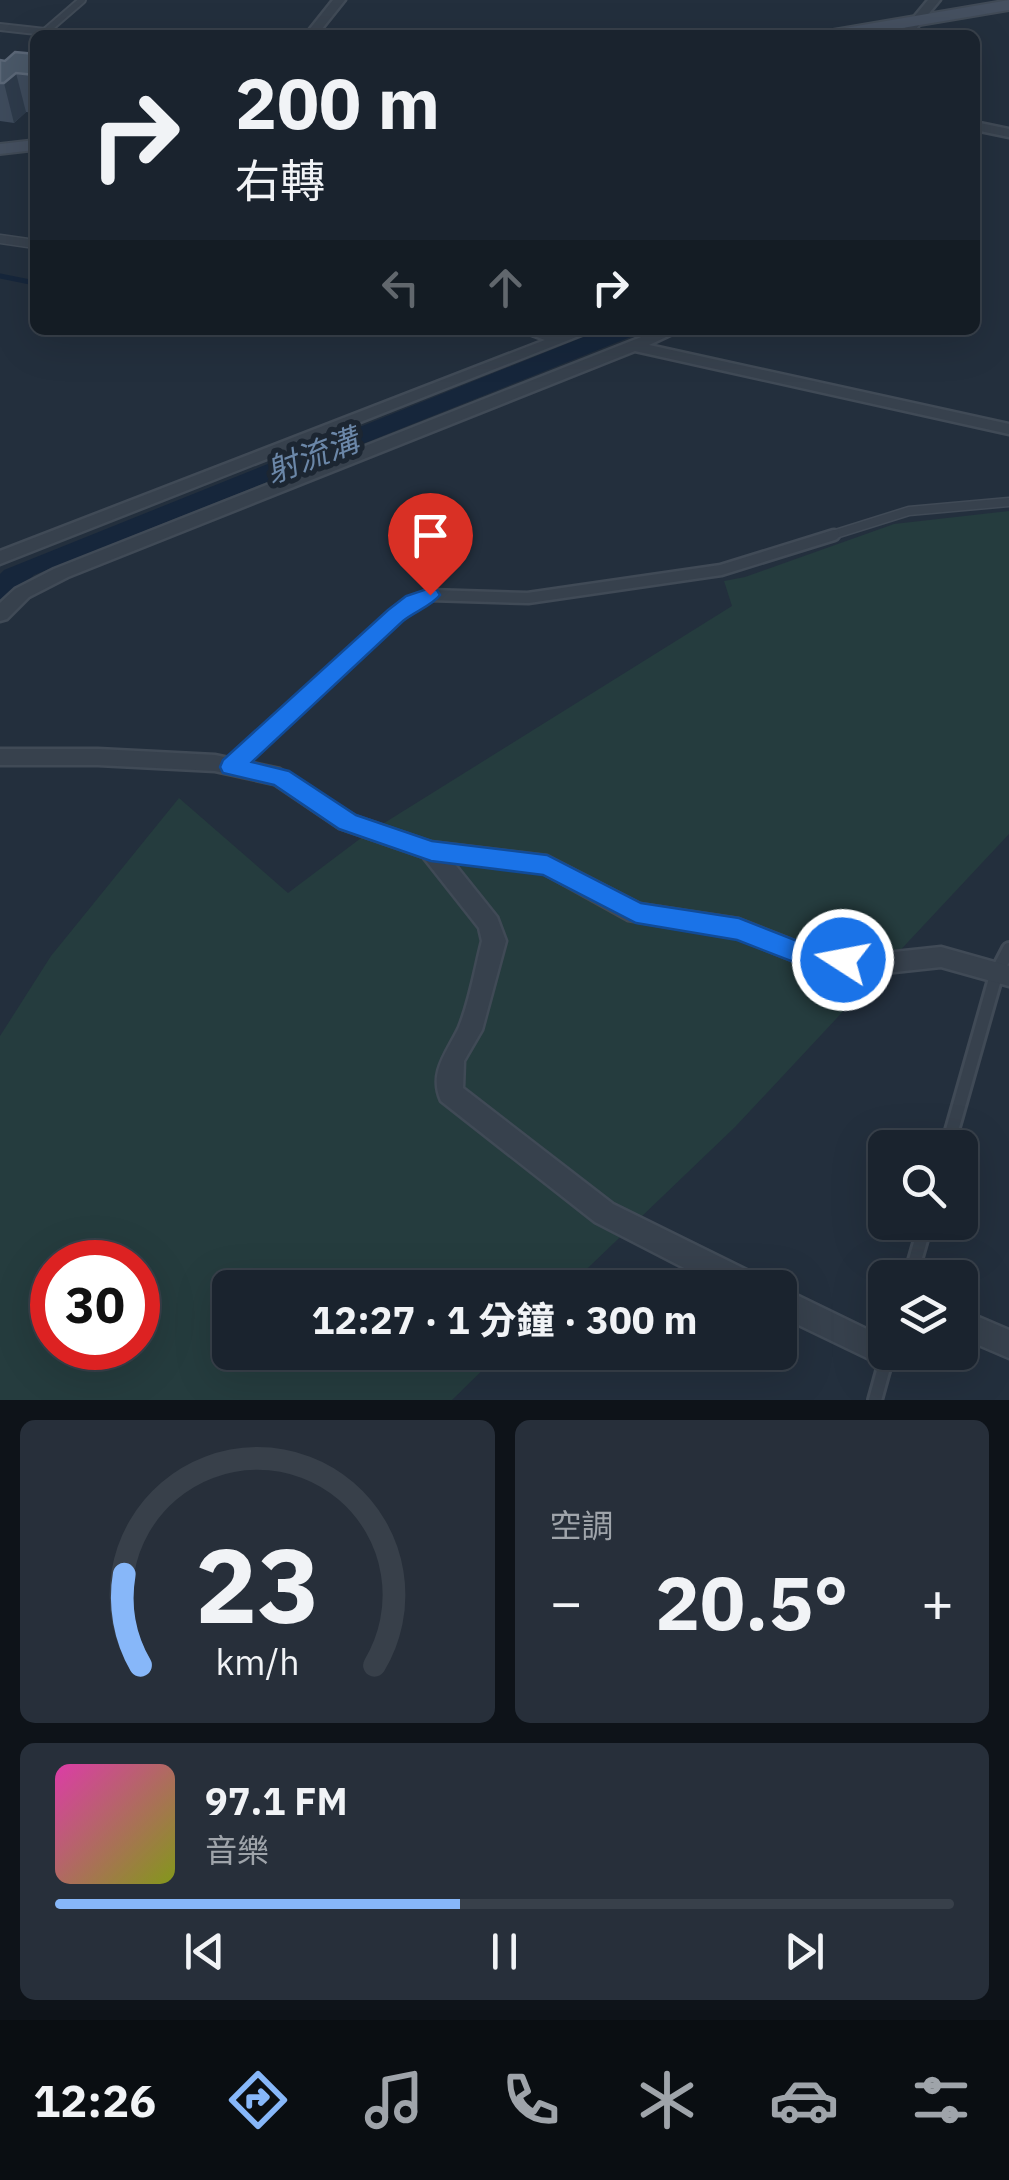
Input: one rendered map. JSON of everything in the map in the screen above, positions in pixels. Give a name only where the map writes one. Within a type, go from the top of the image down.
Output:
[{"type":"main road","points":[[910,29],[1009,5]]},
{"type":"main road","points":[[0,150],[30,146]]},
{"type":"street","points":[[315,30],[339,0]]},
{"type":"street","points":[[910,29],[934,0]]},
{"type":"street","points":[[980,127],[1009,132]]},
{"type":"street","points":[[0,558],[574,335]]},
{"type":"street","points":[[0,614],[22,593],[62,573],[663,335]]},
{"type":"street","points":[[638,347],[1009,429]]},
{"type":"street","points":[[0,757],[98,756],[232,767],[280,777],[347,822],[431,851],[547,865],[636,913],[739,929],[809,957],[876,964],[942,957],[1003,974]]},
{"type":"street","points":[[431,851],[489,924],[494,941],[470,1030],[452,1058],[450,1093],[604,1213],[717,1270]]},
{"type":"street","points":[[797,1309],[868,1343]]},
{"type":"street","points":[[978,1330],[1009,1344]]},
{"type":"lane","points":[[47,30],[82,0]]},
{"type":"lane","points":[[0,27],[30,30]]},
{"type":"lane","points":[[0,239],[30,243]]},
{"type":"lane","points":[[232,767],[413,601],[430,595],[528,598],[647,584],[720,570],[910,511],[1009,502]]},
{"type":"lane","points":[[953,1130],[1009,949]]},
{"type":"lane","points":[[875,1400],[883,1370]]},
{"type":"green space","points":[[1009,511],[1009,834],[735,1127],[586,1270],[212,1270],[212,1370],[483,1370],[452,1400],[0,1400],[0,1036],[51,956],[179,798],[288,893],[365,835],[732,606],[724,581],[894,524]]},
{"type":"water","name":"射流溝","points":[[589,335],[635,335],[34,575],[0,606],[0,574]]},
{"type":"building","points":[[15,52],[30,54],[30,74],[16,73],[0,83],[0,60],[5,61]]},
{"type":"waterway","points":[[0,276],[30,282]]},
{"type":"route","points":[[430,595],[413,601],[282,717],[232,767],[280,777],[347,822],[431,851],[547,865],[636,913],[739,929],[809,957],[843,960]]}]
